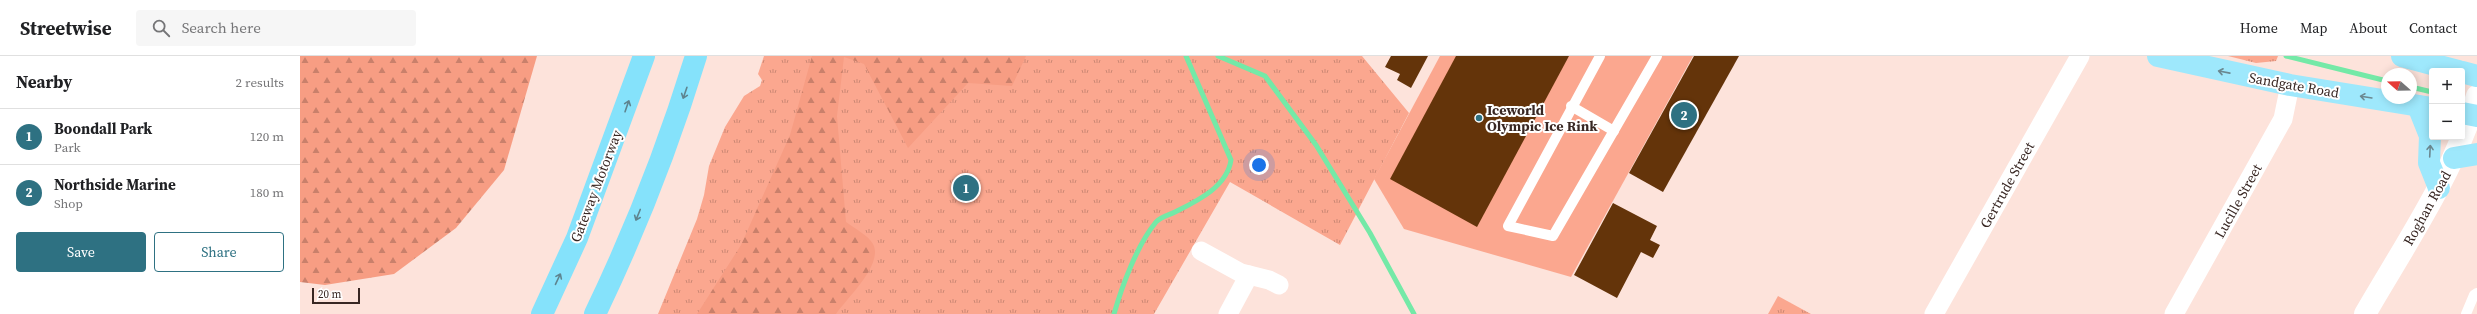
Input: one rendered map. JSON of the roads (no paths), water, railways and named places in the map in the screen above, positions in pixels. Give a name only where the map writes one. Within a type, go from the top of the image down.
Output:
[{"type":"highway","name":"Gateway Motorway","points":[[542,314],[577,238],[644,56]]},
{"type":"highway","points":[[595,314],[617,266],[657,169],[696,56]]},
{"type":"highway","name":"Sandgate Road","points":[[2158,56],[2290,85],[2425,107]]},
{"type":"highway","points":[[2402,56],[2447,68]]},
{"type":"highway","points":[[2465,73],[2477,76]]},
{"type":"highway","points":[[2425,107],[2430,136],[2429,163],[2439,188]]},
{"type":"highway","points":[[2454,158],[2477,154]]},
{"type":"main road","name":"Roghan Road","points":[[2365,314],[2439,188],[2454,158],[2472,110]]},
{"type":"street","name":"Gertrude Street","points":[[1934,314],[2080,56]]},
{"type":"street","name":"Lucille Street","points":[[2174,314],[2281,124],[2290,85]]},
{"type":"street","points":[[1201,251],[1233,270],[1269,280],[1279,285]]},
{"type":"street","points":[[1228,314],[1249,275]]},
{"type":"lane","points":[[1600,56],[1571,106],[1508,226],[1553,236],[1657,56]]},
{"type":"lane","points":[[1571,106],[1614,131]]},
{"type":"lane","points":[[2466,314],[2474,294],[2477,292]]},
{"type":"waterway","points":[[1114,314],[1121,291],[1136,254],[1149,231],[1162,217],[1175,212],[1210,192],[1224,178],[1231,160],[1186,56]]},
{"type":"waterway","points":[[1218,56],[1265,76],[1316,145],[1370,233],[1414,314]]},
{"type":"waterway","points":[[2286,56],[2381,80]]},
{"type":"waterway","points":[[2417,88],[2429,91]]},
{"type":"place","name":"Northside Marine","points":[[1684,115]]},
{"type":"place","name":"Iceworld Olympic Ice Rink","points":[[1479,118]]},
{"type":"place","name":"Boondall Park","points":[[966,188]]}]
